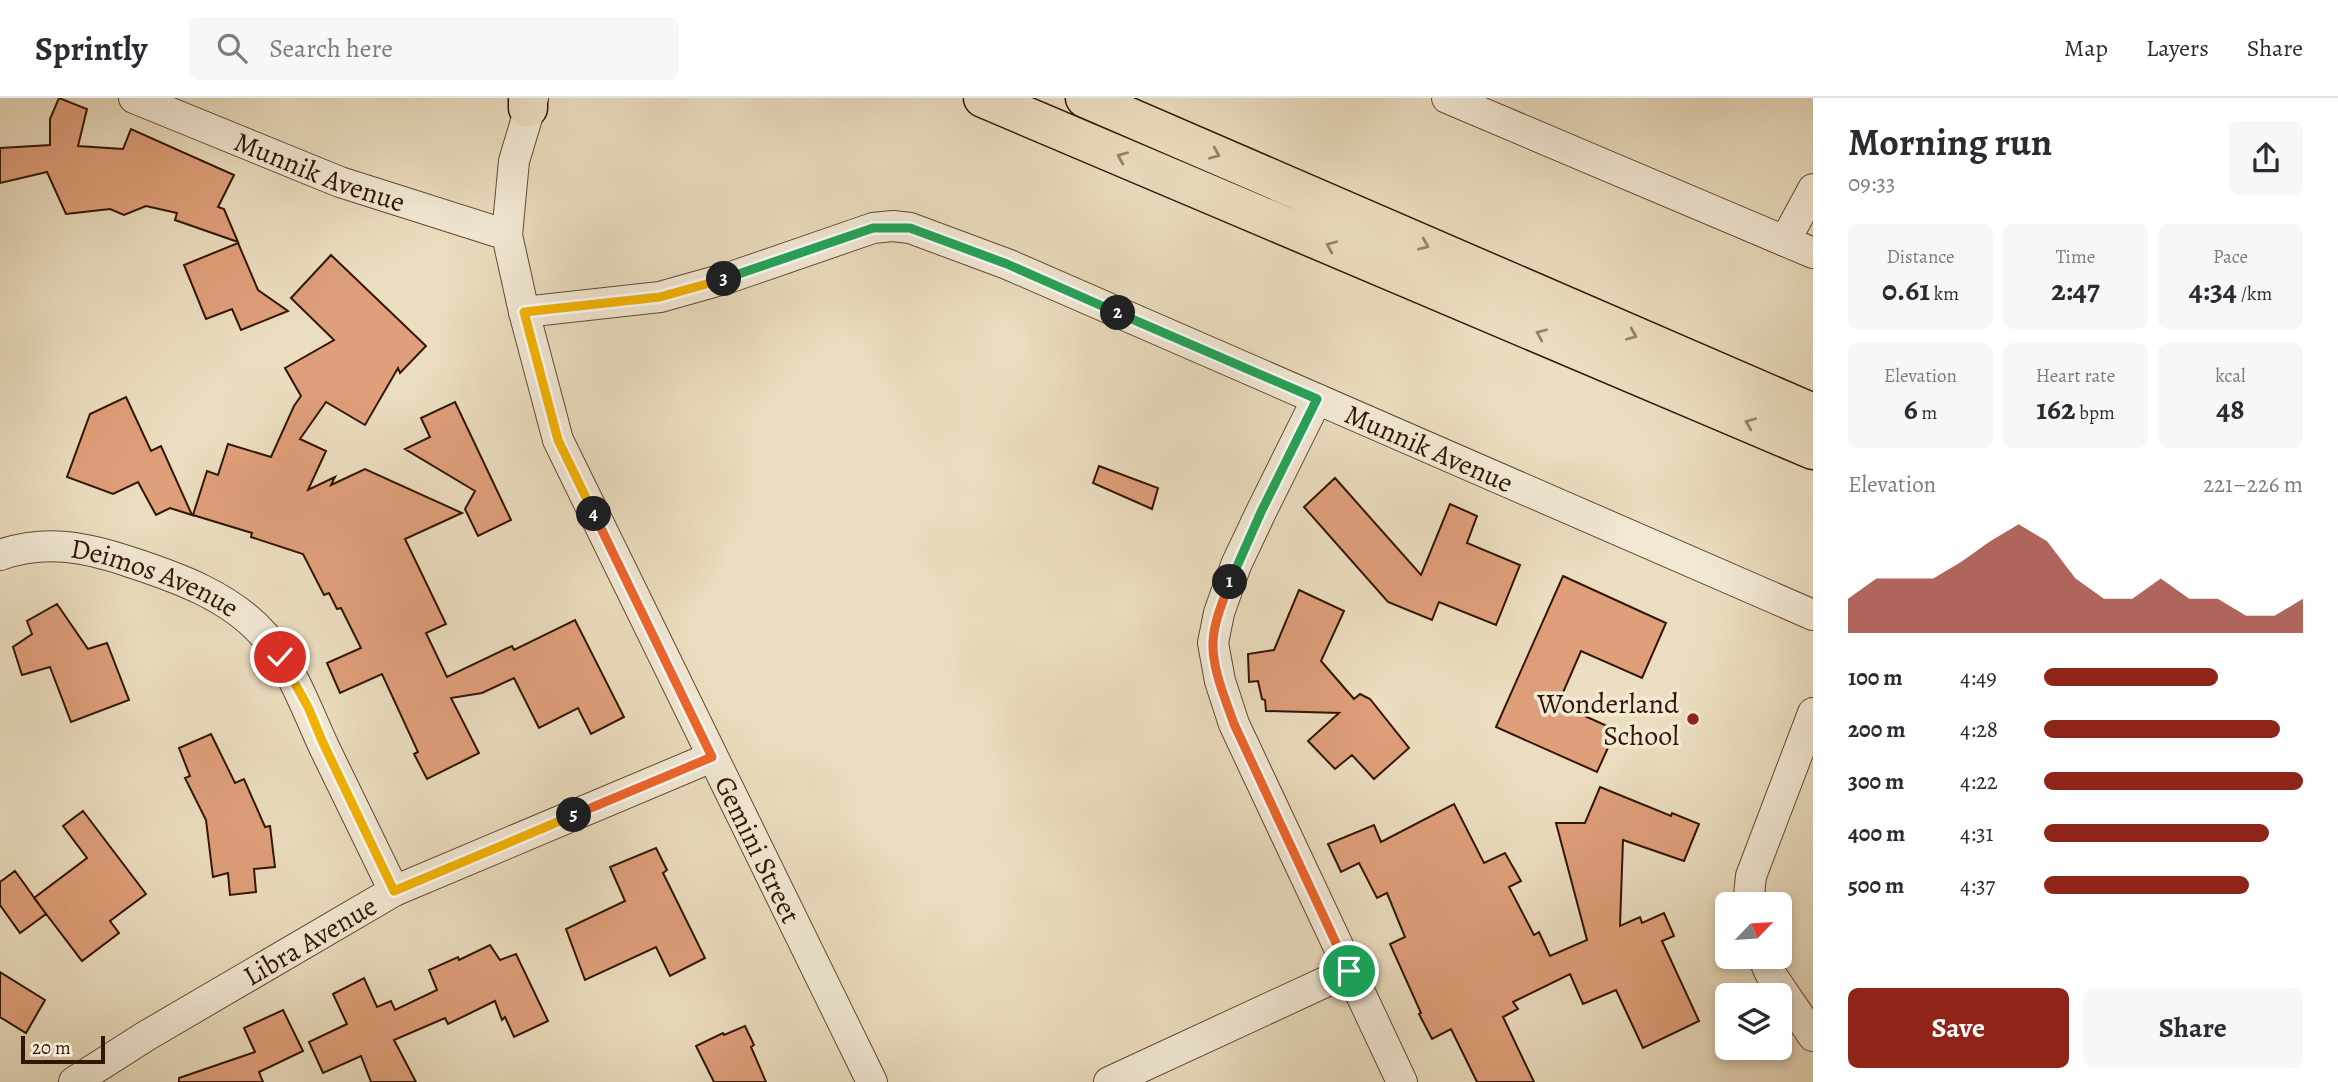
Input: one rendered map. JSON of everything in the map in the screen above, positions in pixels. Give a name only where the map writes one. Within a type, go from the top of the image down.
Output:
[{"type":"main road","points":[[983,98],[1813,450]]},
{"type":"main road","points":[[1085,98],[1813,413]]},
{"type":"street","name":"Munnik Avenue","points":[[134,98],[340,182],[508,235]]},
{"type":"street","points":[[1447,98],[1813,253]]},
{"type":"street","name":"Gemini Street","points":[[530,101],[514,161],[509,196],[508,235],[524,312],[558,440],[872,1082]]},
{"type":"street","points":[[1786,241],[1813,189]]},
{"type":"street","name":"Munnik Avenue","points":[[524,312],[660,297],[731,277],[873,228],[910,228],[1007,264],[1813,615]]},
{"type":"street","points":[[1317,399],[1236,565],[1219,613],[1213,643],[1220,681],[1234,724],[1402,1082]]},
{"type":"street","name":"Deimos Avenue","points":[[0,555],[29,546],[51,545],[75,546],[105,553],[218,598],[263,633],[308,707],[394,891]]},
{"type":"street","points":[[1749,892],[1751,876],[1813,713]]},
{"type":"street","name":"Libra Avenue","points":[[74,1082],[146,1036],[394,891],[712,757]]},
{"type":"street","points":[[1769,970],[1813,1036]]},
{"type":"street","points":[[1109,1082],[1349,971]]},
{"type":"building","points":[[59,98],[87,109],[78,146],[123,149],[131,129],[234,175],[218,207],[224,209],[238,242],[175,220],[177,213],[146,206],[124,215],[110,209],[66,214],[47,172],[0,183],[0,148],[50,145],[50,119]]},
{"type":"building","points":[[238,243],[258,290],[288,311],[241,330],[232,309],[206,319],[184,265]]},
{"type":"building","points":[[331,255],[426,346],[400,373],[398,368],[365,425],[326,402],[300,439],[326,451],[308,490],[335,477],[331,485],[365,469],[462,513],[405,539],[446,624],[426,633],[447,677],[512,646],[514,650],[575,620],[624,717],[591,734],[578,708],[539,728],[514,678],[482,693],[451,698],[479,753],[427,779],[414,754],[418,752],[382,674],[340,693],[327,663],[361,648],[341,608],[337,609],[329,593],[324,595],[303,554],[251,537],[252,533],[193,515],[207,471],[218,475],[228,444],[271,457],[301,396],[285,368],[334,340],[291,298]]},
{"type":"building","points":[[126,397],[151,451],[161,446],[192,515],[170,508],[156,515],[138,482],[113,494],[67,477],[90,414]]},
{"type":"building","points":[[455,402],[511,520],[478,536],[465,509],[475,491],[405,449],[430,437],[421,418]]},
{"type":"building","points":[[1099,466],[1158,488],[1152,509],[1093,483]]},
{"type":"building","points":[[1335,478],[1421,575],[1450,504],[1477,516],[1467,543],[1520,565],[1496,625],[1439,602],[1432,620],[1388,602],[1304,507]]},
{"type":"building","points":[[1563,576],[1666,623],[1642,678],[1581,651],[1558,704],[1616,730],[1597,772],[1496,727]]},
{"type":"building","points":[[1299,590],[1344,611],[1321,661],[1354,699],[1360,694],[1370,699],[1409,748],[1374,779],[1352,755],[1335,769],[1308,741],[1339,713],[1266,711],[1258,681],[1249,682],[1248,654],[1274,650]]},
{"type":"building","points":[[57,604],[88,649],[107,643],[129,700],[71,722],[50,667],[22,675],[13,647],[32,634],[27,621]]},
{"type":"building","points":[[211,734],[235,783],[244,779],[265,827],[270,826],[275,867],[254,869],[256,892],[230,895],[228,873],[213,877],[206,820],[185,778],[190,776],[179,748]]},
{"type":"building","points":[[1600,787],[1671,816],[1672,813],[1699,824],[1684,861],[1623,840],[1620,926],[1640,917],[1642,923],[1664,913],[1674,936],[1662,941],[1699,1021],[1643,1048],[1616,990],[1583,1004],[1570,974],[1513,1002],[1518,1009],[1503,1017],[1534,1082],[1477,1082],[1451,1029],[1432,1039],[1419,1014],[1421,1013],[1390,944],[1405,937],[1387,893],[1377,898],[1359,863],[1341,872],[1328,844],[1374,825],[1381,842],[1454,804],[1484,863],[1505,853],[1521,881],[1509,887],[1534,935],[1539,932],[1550,956],[1587,940],[1556,823],[1585,823]]},
{"type":"building","points":[[83,811],[146,894],[110,921],[119,933],[82,961],[34,898],[87,858],[63,826]]},
{"type":"building","points":[[656,848],[667,870],[663,873],[705,958],[670,976],[656,947],[585,980],[566,929],[625,901],[610,867]]},
{"type":"building","points":[[15,871],[46,914],[20,933],[0,905],[0,882]]},
{"type":"building","points":[[490,945],[500,960],[516,954],[548,1021],[514,1037],[505,1017],[502,1020],[495,1001],[448,1024],[445,1018],[394,1040],[416,1082],[371,1082],[361,1056],[323,1073],[309,1042],[347,1024],[333,994],[364,978],[377,1007],[391,1001],[395,1010],[437,990],[429,970],[458,957],[459,960]]},
{"type":"building","points":[[0,972],[45,1000],[26,1033],[0,1017]]},
{"type":"building","points":[[283,1010],[303,1051],[259,1072],[263,1082],[179,1082],[179,1078],[255,1052],[244,1028]]},
{"type":"building","points":[[745,1026],[766,1082],[714,1082],[696,1046]]},
{"type":"place","name":"Wonderland School","points":[[1693,719]]},
{"type":"route","points":[[280,657],[308,707],[394,891],[712,757],[558,440],[524,312],[660,297],[731,277],[873,228],[910,228],[1007,264],[1317,399],[1236,565],[1219,613],[1213,643],[1220,681],[1234,724],[1349,971]]}]
